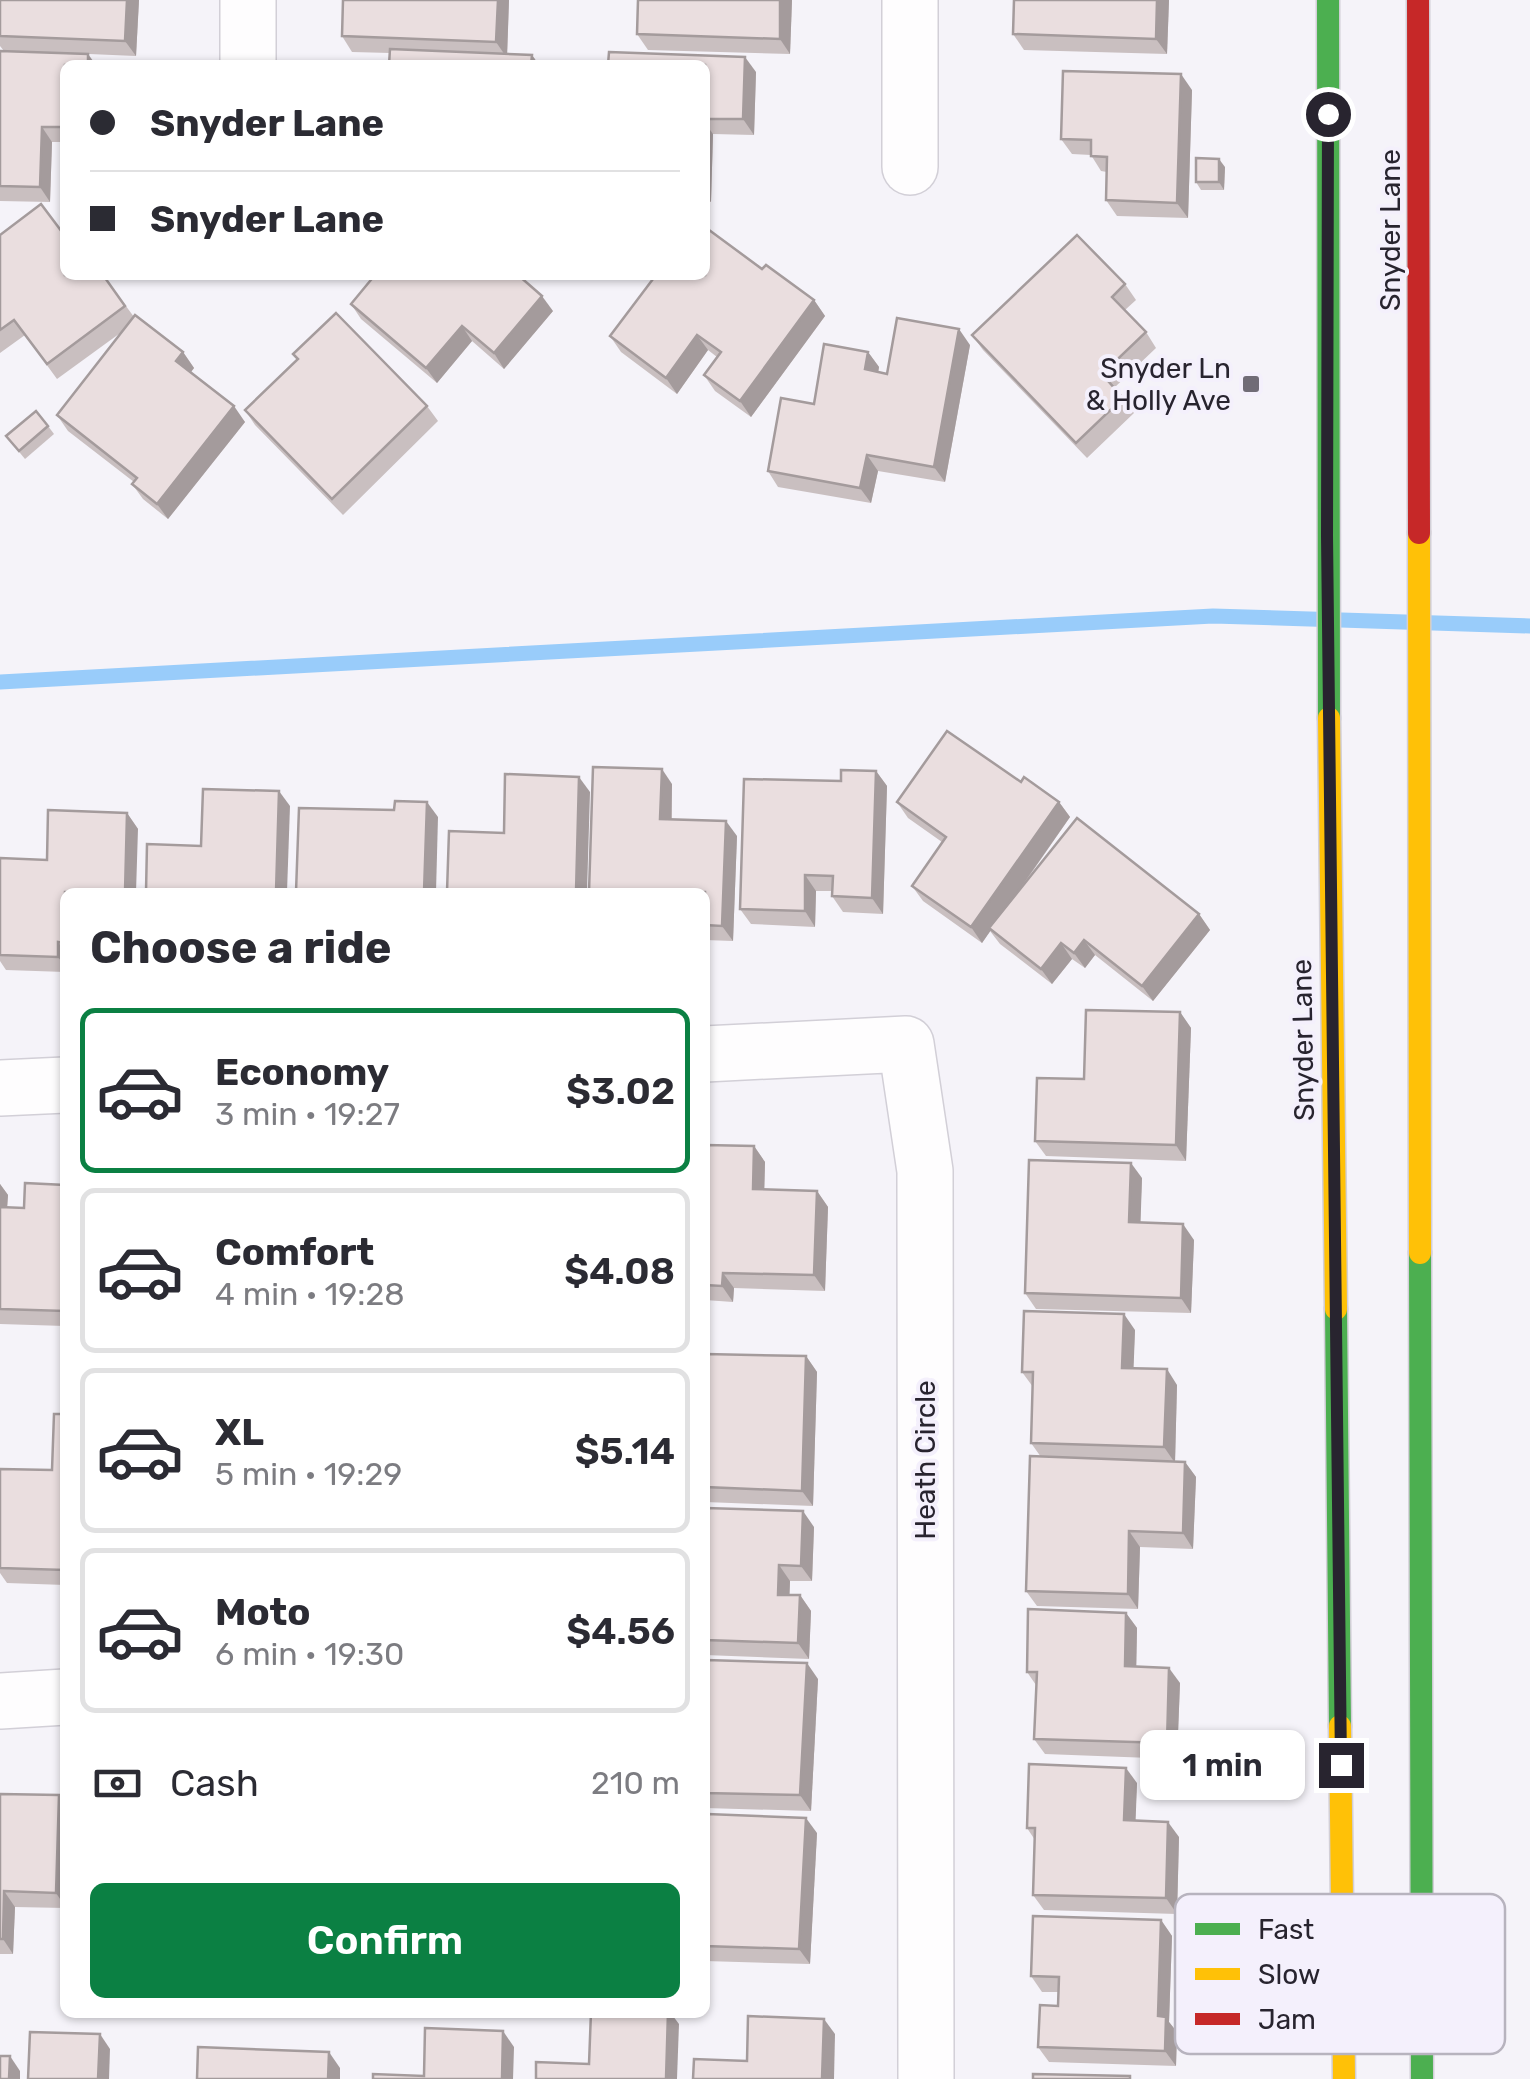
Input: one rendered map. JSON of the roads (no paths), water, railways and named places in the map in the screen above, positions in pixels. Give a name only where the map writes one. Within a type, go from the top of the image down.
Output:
[{"type":"street","points":[[248,0],[248,60]]},
{"type":"street","points":[[910,0],[910,167]]},
{"type":"street","name":"Snyder Lane","points":[[1328,0],[1327,536],[1342,1894]]},
{"type":"street","name":"Snyder Lane","points":[[1418,0],[1422,1894]]},
{"type":"street","name":"Heath Circle","points":[[710,1054],[906,1044],[925,1171],[926,2079]]},
{"type":"street","points":[[0,1088],[60,1085]]},
{"type":"street","points":[[0,1700],[60,1697]]},
{"type":"street","name":"Snyder Lane","points":[[1344,2054],[1344,2079]]},
{"type":"street","name":"Snyder Lane","points":[[1422,2054],[1422,2079]]},
{"type":"waterway","points":[[0,682],[1213,616],[1530,626]]},
{"type":"place","name":"Snyder Ln & Holly Ave","points":[[1251,384]]}]
